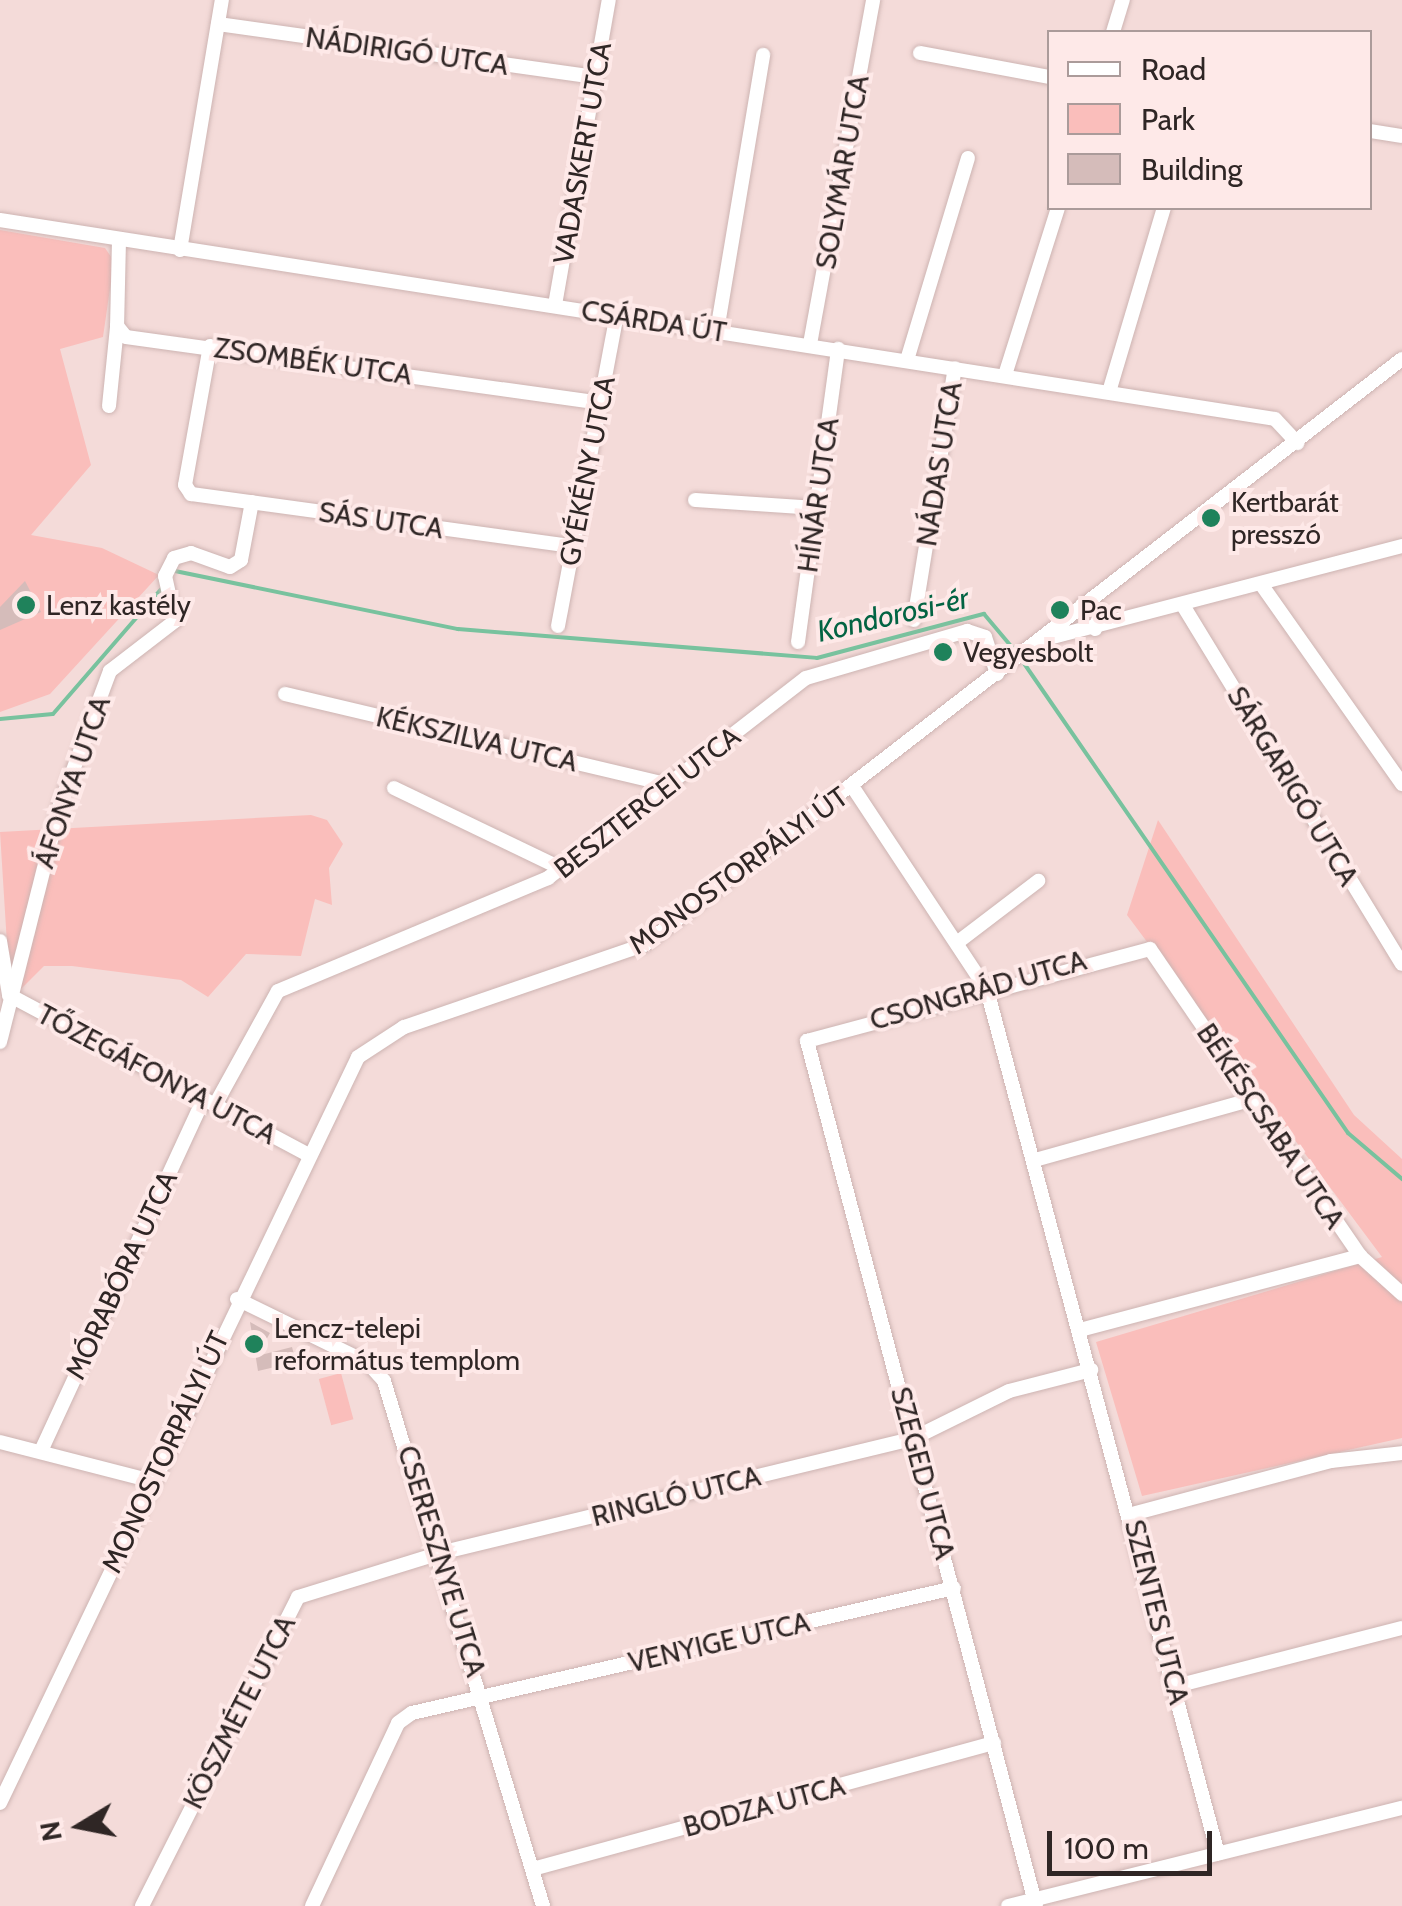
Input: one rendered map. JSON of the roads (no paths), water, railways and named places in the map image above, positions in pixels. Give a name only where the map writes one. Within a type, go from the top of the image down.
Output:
[{"type":"street","points":[[180,250],[222,0]]},
{"type":"street","name":"VADASKERT UTCA","points":[[554,305],[609,0]]},
{"type":"street","name":"SOLYMÁR UTCA","points":[[810,344],[873,0]]},
{"type":"street","points":[[1114,30],[1123,0]]},
{"type":"street","name":"NÁDIRIGÓ UTCA","points":[[218,24],[595,77]]},
{"type":"street","points":[[920,53],[1047,76]]},
{"type":"street","points":[[717,331],[763,55]]},
{"type":"street","points":[[1372,131],[1402,136]]},
{"type":"street","points":[[907,360],[968,158]]},
{"type":"street","points":[[1005,375],[1057,210]]},
{"type":"street","points":[[1109,392],[1163,210]]},
{"type":"street","name":"CSÁRDA ÚT","points":[[0,220],[1275,419],[1297,443]]},
{"type":"street","points":[[109,406],[117,326],[119,240]]},
{"type":"street","name":"GYÉKÉNY UTCA","points":[[558,626],[570,546],[617,316]]},
{"type":"street","name":"ZSOMBÉK UTCA","points":[[117,326],[126,336],[601,404]]},
{"type":"street","name":"SÁS UTCA","points":[[210,346],[185,485],[191,494],[570,546]]},
{"type":"street","name":"HÍNÁR UTCA","points":[[798,642],[838,349]]},
{"type":"street","name":"MONOSTORPÁLYI ÚT","points":[[0,1803],[338,1084],[372,1044],[644,945],[1402,359]]},
{"type":"street","name":"NÁDAS UTCA","points":[[914,620],[956,368]]},
{"type":"street","points":[[695,500],[817,508]]},
{"type":"street","name":"ÁFONYA UTCA","points":[[0,1042],[59,808],[110,671],[175,621],[165,576],[174,558],[191,553],[230,567],[241,560],[252,502]]},
{"type":"street","points":[[1040,640],[1184,607],[1402,546]]},
{"type":"street","points":[[1261,584],[1402,784]]},
{"type":"street","points":[[1082,605],[1101,612],[1095,629]]},
{"type":"street","name":"SÁRGARIGÓ UTCA","points":[[1184,607],[1402,964]]},
{"type":"street","name":"BESZTERCEI UTCA","points":[[209,1102],[278,990],[562,869],[820,672],[967,631],[985,637],[998,674]]},
{"type":"street","name":"KÉKSZILVA UTCA","points":[[284,694],[669,785]]},
{"type":"street","name":"SZENTES UTCA","points":[[852,786],[958,942],[989,996],[1132,1514],[1218,1854]]},
{"type":"street","points":[[394,788],[562,869]]},
{"type":"street","points":[[958,942],[1038,881]]},
{"type":"street","name":"ÁFONYA UTCA","points":[[0,941],[9,995]]},
{"type":"street","name":"CSONGRÁD UTCA","points":[[807,1041],[989,996],[1150,950]]},
{"type":"street","name":"BÉKÉSCSABA UTCA","points":[[1150,950],[1360,1256],[1402,1294]]},
{"type":"street","name":"TŐZEGÁFONYA UTCA","points":[[9,995],[305,1153]]},
{"type":"street","name":"SZEGED UTCA","points":[[807,1041],[1035,1902]]},
{"type":"street","points":[[1035,1160],[1254,1099]]},
{"type":"street","name":"MÓRABÓRA UTCA","points":[[41,1451],[209,1102]]},
{"type":"street","points":[[1080,1330],[1360,1256]]},
{"type":"street","name":"CSERESZNYE UTCA","points":[[237,1298],[368,1363],[384,1381],[484,1696],[543,1906]]},
{"type":"street","points":[[912,1439],[1008,1391],[1091,1370]]},
{"type":"street","name":"RINGLÓ UTCA","points":[[440,1554],[912,1439]]},
{"type":"street","points":[[0,1442],[152,1480]]},
{"type":"street","points":[[1132,1514],[1331,1461],[1402,1453]]},
{"type":"street","name":"KÖSZMÉTE UTCA","points":[[142,1906],[298,1597],[440,1554]]},
{"type":"street","name":"VENYIGE UTCA","points":[[312,1906],[398,1723],[484,1696],[954,1588]]},
{"type":"street","points":[[1176,1686],[1402,1628]]},
{"type":"street","name":"BODZA UTCA","points":[[533,1869],[994,1744]]},
{"type":"street","points":[[1008,1906],[1402,1808]]},
{"type":"waterway","name":"Kondorosi-ér","points":[[175,571],[458,629],[817,658],[984,614],[1016,652]]},
{"type":"waterway","name":"Kondorosi-ér","points":[[0,719],[53,714],[162,588]]},
{"type":"waterway","name":"Kondorosi-ér","points":[[1021,659],[1348,1133],[1402,1179]]},
{"type":"place","name":"Kertbarát presszó","points":[[1211,518]]},
{"type":"place","name":"Lenz kastély","points":[[26,605]]},
{"type":"place","name":"Pac","points":[[1060,610]]},
{"type":"place","name":"Vegyesbolt","points":[[943,652]]},
{"type":"place","name":"Lencz-telepi református templom","points":[[254,1344]]}]
